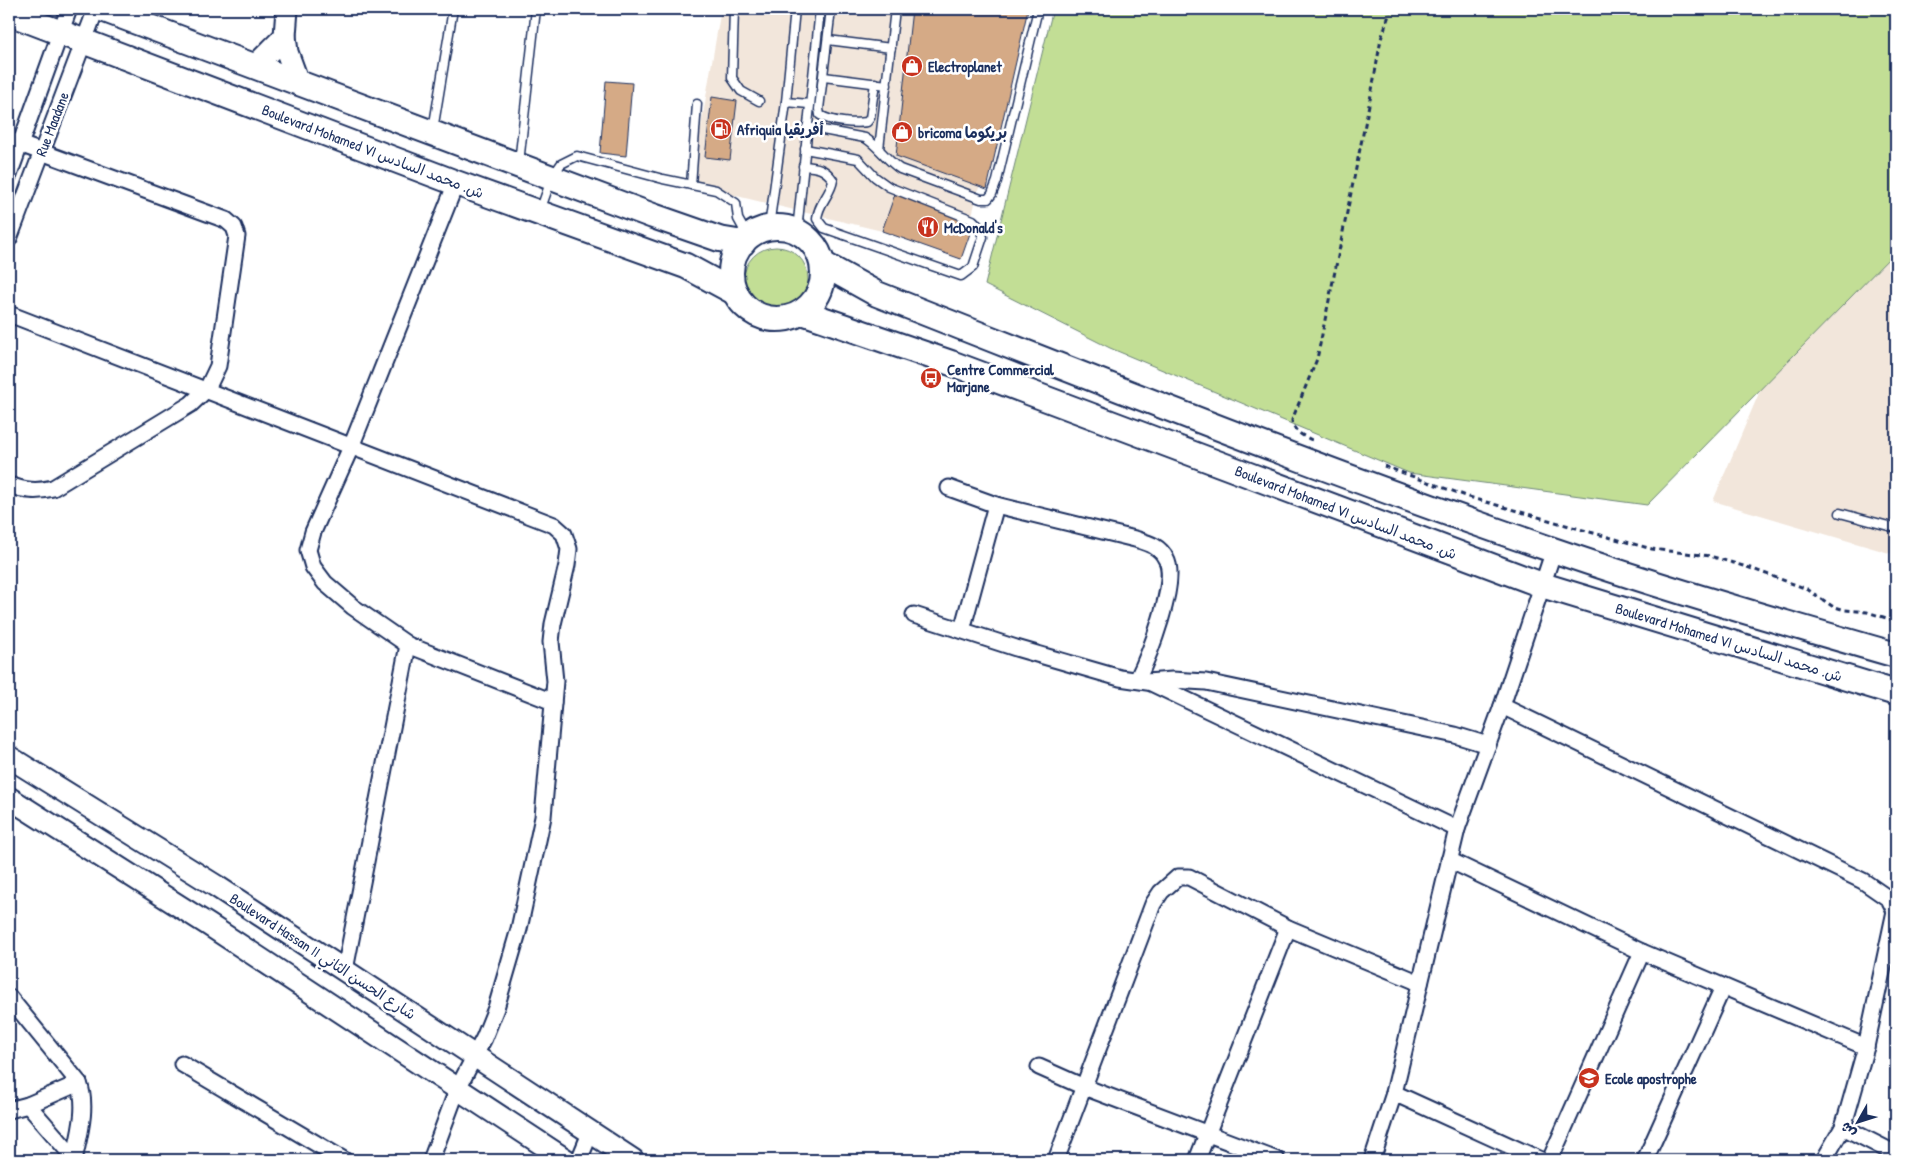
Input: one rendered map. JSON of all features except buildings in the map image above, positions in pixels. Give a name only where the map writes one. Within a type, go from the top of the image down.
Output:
[{"type":"main road","points":[[102,9],[696,232],[719,238],[745,240]]},
{"type":"main road","points":[[287,9],[285,36],[287,52],[298,82]]},
{"type":"main road","name":"Boulevard Mohamed VI ش. محمد السادس","points":[[9,13],[456,183],[686,266],[736,293]]},
{"type":"main road","points":[[254,66],[285,36]]},
{"type":"main road","points":[[770,227],[783,227],[797,231],[814,244],[823,264],[823,283],[815,299],[802,312],[788,318],[772,319],[757,315],[745,306],[736,293],[731,278],[732,263],[737,248],[745,240],[770,227]]},
{"type":"main road","points":[[823,264],[877,294],[1340,474],[1554,550],[1710,600],[1896,655]]},
{"type":"main road","name":"Boulevard Mohamed VI ش. محمد السادس","points":[[802,312],[952,363],[1542,585],[1896,693]]},
{"type":"main road","points":[[952,363],[963,327]]},
{"type":"main road","name":"Boulevard Hassan II شارع الحسن الثاني","points":[[9,756],[216,886],[633,1160]]},
{"type":"main road","points":[[9,798],[209,925],[566,1160]]},
{"type":"street","name":"Rue Maadane","points":[[9,175],[14,142],[70,9]]},
{"type":"street","name":"Rue Maadane","points":[[9,239],[96,9]]},
{"type":"street","points":[[9,485],[22,490],[39,492],[53,488],[191,404],[207,389],[218,366],[237,236],[234,228],[226,220],[14,142]]},
{"type":"street","points":[[456,183],[308,550],[313,567],[326,583],[353,607],[408,645],[553,702]]},
{"type":"street","points":[[9,314],[207,389],[554,526],[564,534],[569,548],[551,642],[555,681],[543,816],[519,929],[496,1008],[484,1038],[457,1090],[431,1160]]},
{"type":"street","points":[[949,488],[996,505],[1135,539],[1159,549],[1167,560],[1169,584],[1142,681]]},
{"type":"street","points":[[962,630],[996,505]]},
{"type":"street","points":[[1372,1160],[1394,1093],[1457,829],[1502,706],[1554,550]]},
{"type":"street","points":[[914,615],[1120,678],[1142,681],[1206,682],[1455,735],[1488,745]]},
{"type":"street","points":[[345,970],[408,645]]},
{"type":"street","points":[[1142,681],[1457,829]]},
{"type":"street","points":[[1502,706],[1863,881],[1889,899],[1895,911],[1866,1047],[1843,1126],[1824,1160]]},
{"type":"street","points":[[1449,860],[1642,952],[1723,988],[1866,1047]]},
{"type":"street","points":[[1056,1160],[1153,904],[1160,892],[1178,877],[1189,877],[1288,928],[1420,983]]},
{"type":"street","points":[[1197,1160],[1288,928]]},
{"type":"street","points":[[1550,1160],[1642,952]]},
{"type":"street","points":[[1645,1160],[1723,988]]},
{"type":"street","points":[[9,997],[79,1083],[83,1105],[74,1160]]},
{"type":"street","points":[[182,1064],[344,1160]]},
{"type":"street","points":[[1039,1067],[1084,1087],[1277,1160]]},
{"type":"street","points":[[9,1110],[28,1105],[79,1083]]},
{"type":"street","points":[[1394,1093],[1541,1160]]},
{"type":"street","points":[[28,1105],[74,1160]]},
{"type":"street","points":[[1843,1126],[1896,1154]]},
{"type":"street","points":[[579,1160],[591,1131]]},
{"type":"lane","points":[[432,132],[453,9]]},
{"type":"lane","points":[[519,165],[536,9]]},
{"type":"lane","points":[[734,9],[732,78],[741,91],[759,101]]},
{"type":"lane","points":[[770,227],[786,102],[795,9]]},
{"type":"lane","points":[[797,231],[820,9]]},
{"type":"lane","points":[[831,9],[819,109],[820,115],[826,119],[867,122],[870,118],[875,83]]},
{"type":"lane","points":[[879,149],[891,48],[893,9]]},
{"type":"lane","points":[[807,127],[865,138],[900,169],[981,199],[988,199],[997,181],[1038,9]]},
{"type":"lane","points":[[828,40],[891,48]]},
{"type":"lane","points":[[824,78],[887,84]]},
{"type":"lane","points":[[786,102],[809,104]]},
{"type":"lane","points":[[690,185],[697,104]]},
{"type":"lane","points":[[803,166],[818,167],[827,171],[833,180],[832,190],[818,209],[817,219],[824,228],[961,276],[973,267],[983,236],[978,225],[973,220],[889,187],[875,177],[858,158],[805,150]]},
{"type":"lane","points":[[539,213],[552,177],[561,164],[577,156],[716,190],[736,203],[738,219],[745,240]]},
{"type":"lane","points":[[1840,513],[1896,528]]},
{"type":"path","points":[[1316,441],[1296,430],[1292,425],[1292,420],[1317,359],[1370,100],[1380,39],[1391,9]]},
{"type":"path","points":[[1375,463],[1468,497],[1652,549],[1710,556],[1750,568],[1807,590],[1832,606],[1845,610],[1867,612],[1896,621]]},
{"type":"shaded area","points":[[721,9],[1024,9],[961,259],[882,231],[691,185]]},
{"type":"shaded area","points":[[1896,238],[1896,555],[1713,501],[1771,365]]},
{"type":"green space","points":[[1053,9],[1896,9],[1896,251],[1647,505],[1409,473],[1110,348],[985,285]]},
{"type":"green space","points":[[776,247],[794,253],[802,261],[808,279],[802,297],[794,305],[776,311],[758,305],[750,297],[744,279],[750,261],[758,253]]},
{"type":"place","name":"Electroplanet","points":[[912,66]]},
{"type":"place","name":"Afriquia أفريقيا","points":[[721,129]]},
{"type":"place","name":"bricoma بريكوما","points":[[902,132]]},
{"type":"place","name":"McDonald's","points":[[928,227]]},
{"type":"place","name":"Centre Commercial Marjane","points":[[931,378]]},
{"type":"place","name":"Ecole apostrophe","points":[[1589,1078]]}]
